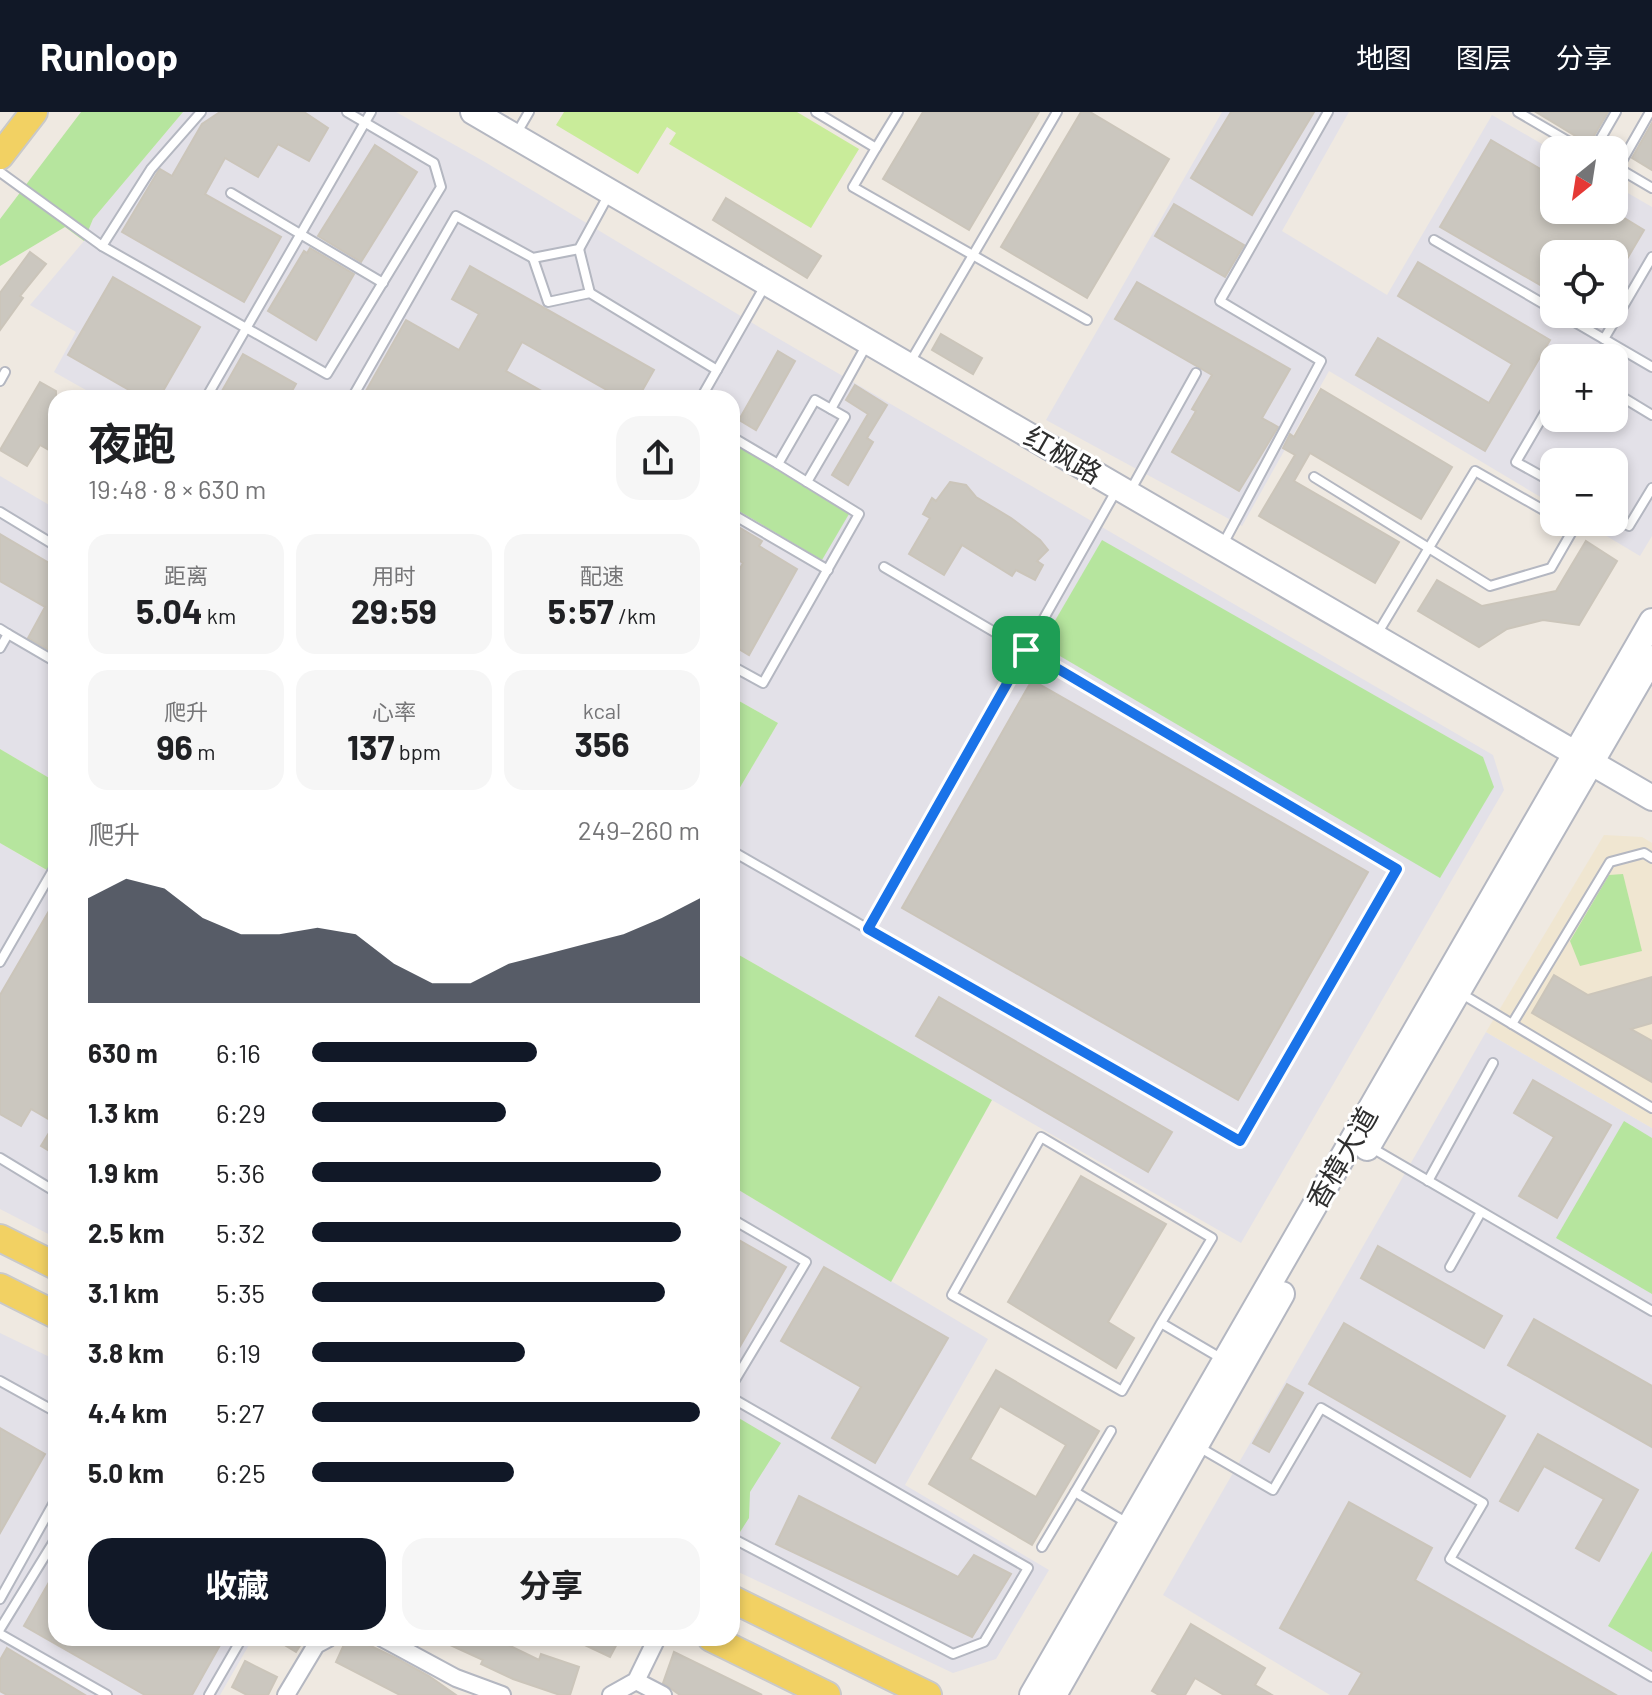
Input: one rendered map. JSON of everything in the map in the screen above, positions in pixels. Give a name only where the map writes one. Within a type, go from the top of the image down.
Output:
[{"type":"main road","points":[[0,156],[34,112]]},
{"type":"main road","name":"红枫路","points":[[483,114],[515,136],[1652,798]]},
{"type":"main road","name":"香樟大道","points":[[1054,1695],[1458,991],[1583,758],[1652,621]]},
{"type":"main road","name":"香樟大道","points":[[1032,1695],[1225,1360],[1583,758],[1652,658]]},
{"type":"main road","points":[[0,1238],[48,1262]]},
{"type":"main road","points":[[3,1295],[48,1312]]},
{"type":"main road","points":[[740,1603],[928,1695]]},
{"type":"main road","points":[[727,1646],[827,1695]]},
{"type":"street","points":[[286,1695],[315,1646]]},
{"type":"street","points":[[397,1646],[456,1678],[502,1695]]},
{"type":"street","points":[[611,1695],[636,1681],[653,1646]]},
{"type":"street","points":[[636,1681],[663,1695]]},
{"type":"lane","points":[[102,246],[151,169],[201,112]]},
{"type":"lane","points":[[0,172],[102,246],[327,374],[441,187],[434,163],[347,112]]},
{"type":"lane","points":[[211,390],[371,112]]},
{"type":"lane","points":[[515,136],[529,112]]},
{"type":"lane","points":[[816,112],[876,148]]},
{"type":"lane","points":[[898,112],[853,187],[1087,320]]},
{"type":"lane","points":[[908,365],[1057,112]]},
{"type":"lane","points":[[1222,547],[1321,361],[1220,301],[1328,112]]},
{"type":"lane","points":[[1518,112],[1559,136]]},
{"type":"lane","points":[[1602,136],[1616,112]]},
{"type":"lane","points":[[1650,112],[1618,168],[1652,188]]},
{"type":"lane","points":[[590,293],[579,249],[611,192]]},
{"type":"lane","points":[[231,193],[383,283]]},
{"type":"lane","points":[[357,390],[456,216],[533,258],[579,249]]},
{"type":"lane","points":[[1434,240],[1540,302]]},
{"type":"lane","points":[[1604,339],[1652,257]]},
{"type":"lane","points":[[533,258],[548,302],[590,293],[717,370]]},
{"type":"lane","points":[[706,390],[767,283]]},
{"type":"lane","points":[[1585,328],[1652,367]]},
{"type":"lane","points":[[831,409],[869,342]]},
{"type":"lane","points":[[868,929],[1026,650],[1196,373]]},
{"type":"lane","points":[[778,464],[815,400],[845,417],[807,482]]},
{"type":"lane","points":[[1628,400],[1652,415]]},
{"type":"lane","points":[[1540,421],[1516,462],[1540,475]]},
{"type":"lane","points":[[740,442],[859,514],[763,683],[740,670]]},
{"type":"lane","points":[[1376,637],[1475,471],[1540,508]]},
{"type":"lane","points":[[1314,477],[1490,586],[1551,568],[1569,536]]},
{"type":"lane","points":[[1628,525],[1648,505],[1652,488]]},
{"type":"lane","points":[[0,512],[48,541]]},
{"type":"lane","points":[[740,519],[828,570]]},
{"type":"lane","points":[[740,856],[1240,1141],[1397,869],[884,567]]},
{"type":"lane","points":[[0,648],[4,632],[48,657]]},
{"type":"lane","points":[[1512,1024],[1610,862],[1644,853],[1652,858]]},
{"type":"lane","points":[[0,962],[48,879]]},
{"type":"lane","points":[[1458,991],[1652,1108]]},
{"type":"lane","points":[[1428,1181],[1493,1063]]},
{"type":"lane","points":[[1041,1137],[1212,1238],[1161,1323],[1122,1391],[952,1295],[1041,1137]]},
{"type":"lane","points":[[1368,1145],[1652,1311]]},
{"type":"lane","points":[[0,1158],[48,1187]]},
{"type":"lane","points":[[1450,1267],[1481,1212]]},
{"type":"lane","points":[[740,1224],[806,1262],[740,1372]]},
{"type":"lane","points":[[1161,1323],[1225,1360]]},
{"type":"lane","points":[[0,1381],[48,1408]]},
{"type":"lane","points":[[740,1403],[1028,1568],[984,1642],[953,1654],[740,1542]]},
{"type":"lane","points":[[1197,1445],[1273,1490],[1321,1408],[1483,1503],[1450,1559],[1652,1677]]},
{"type":"lane","points":[[1042,1547],[1111,1431]]},
{"type":"lane","points":[[1075,1492],[1130,1525]]},
{"type":"lane","points":[[0,1599],[48,1513]]},
{"type":"lane","points":[[48,1551],[0,1631],[107,1695]]},
{"type":"lane","points":[[209,1695],[237,1646]]},
{"type":"shaded area","points":[[183,112],[396,112],[1493,755],[1504,790],[1241,1243],[740,956],[740,787],[778,723],[740,702],[740,390],[86,390],[54,372],[76,332],[30,305],[84,241],[93,219]]},
{"type":"shaded area","points":[[1222,112],[1349,112],[1282,231],[1387,295],[1492,115],[1540,143],[1540,224],[1628,224],[1628,193],[1652,207],[1652,536],[1640,556],[1606,536],[1628,536],[1628,448],[1540,448],[1540,497],[1329,371],[1242,526],[1046,420]]},
{"type":"shaded area","points":[[0,476],[48,504],[48,777],[0,749]]},
{"type":"shaded area","points":[[1604,835],[1642,837],[1652,843],[1652,1128],[1486,1032]]},
{"type":"shaded area","points":[[0,843],[48,871],[48,1234],[0,1209]]},
{"type":"shaded area","points":[[1486,1032],[1652,1128],[1652,1695],[1330,1695],[1163,1595]]},
{"type":"shaded area","points":[[740,1191],[988,1339],[905,1485],[1049,1570],[996,1659],[953,1673],[740,1573]]},
{"type":"shaded area","points":[[0,1333],[48,1356],[48,1646],[248,1646],[220,1695],[0,1695]]},
{"type":"green space","points":[[81,112],[183,112],[93,219],[84,241],[65,227],[0,266],[0,219]]},
{"type":"green space","points":[[564,112],[797,112],[859,149],[811,228],[669,144],[676,133],[667,127],[638,174],[556,125]]},
{"type":"green space","points":[[740,447],[849,514],[822,560],[740,512]]},
{"type":"green space","points":[[1102,540],[1483,757],[1494,787],[1440,878],[1053,652],[1049,631]]},
{"type":"green space","points":[[740,702],[778,723],[740,787]]},
{"type":"green space","points":[[0,749],[48,777],[48,871],[0,843]]},
{"type":"green space","points":[[1623,874],[1642,951],[1580,966],[1570,941],[1609,875]]},
{"type":"green space","points":[[740,956],[992,1100],[891,1282],[740,1191]]},
{"type":"green space","points":[[1624,1121],[1652,1138],[1652,1294],[1556,1238]]},
{"type":"green space","points":[[740,1419],[781,1443],[750,1492],[749,1518],[740,1532]]},
{"type":"green space","points":[[1652,1551],[1652,1652],[1608,1626]]},
{"type":"building","points":[[220,112],[304,112],[328,128],[309,161],[278,144],[258,177],[225,158],[205,194],[281,237],[244,302],[122,232],[160,169],[172,176],[202,124]]},
{"type":"building","points":[[923,112],[1039,112],[969,230],[883,179]]},
{"type":"building","points":[[1081,112],[1090,112],[1169,159],[1087,298],[1001,247]]},
{"type":"building","points":[[1231,112],[1314,112],[1252,215],[1191,178]]},
{"type":"building","points":[[1536,112],[1608,112],[1594,136],[1576,136]]},
{"type":"building","points":[[1652,123],[1652,170],[1632,158]]},
{"type":"building","points":[[1491,140],[1540,169],[1540,224],[1628,224],[1628,220],[1644,230],[1628,257],[1628,240],[1540,240],[1540,285],[1440,227]]},
{"type":"building","points":[[375,145],[417,172],[361,262],[318,236]]},
{"type":"building","points":[[726,198],[821,256],[807,278],[713,220]]},
{"type":"building","points":[[1174,204],[1244,245],[1225,277],[1155,236]]},
{"type":"building","points":[[310,248],[354,274],[316,340],[268,311],[304,251],[307,253]]},
{"type":"building","points":[[30,252],[46,264],[20,296],[23,298],[0,330],[0,293]]},
{"type":"building","points":[[1418,262],[1550,340],[1548,344],[1540,344],[1540,357],[1485,451],[1356,375],[1378,338],[1489,403],[1512,364],[1398,296]]},
{"type":"building","points":[[470,266],[654,370],[643,390],[607,390],[522,342],[506,371],[540,390],[367,390],[406,320],[459,350],[479,314],[452,299]]},
{"type":"building","points":[[113,277],[200,327],[164,390],[129,390],[68,355]]},
{"type":"building","points":[[1137,282],[1290,369],[1262,418],[1278,427],[1239,491],[1172,452],[1212,375],[1115,319]]},
{"type":"building","points":[[941,334],[982,358],[973,374],[932,350]]},
{"type":"building","points":[[778,351],[795,361],[756,430],[740,418]]},
{"type":"building","points":[[243,354],[296,384],[293,390],[223,390]]},
{"type":"building","points":[[40,382],[54,390],[48,390],[48,450],[40,445],[27,466],[0,450]]},
{"type":"building","points":[[855,385],[887,405],[867,438],[873,442],[848,485],[832,475],[868,414],[846,400]]},
{"type":"building","points":[[1321,389],[1452,467],[1421,519],[1310,453],[1294,481],[1399,542],[1375,583],[1259,516],[1295,455],[1283,448],[1290,434],[1294,437]]},
{"type":"building","points":[[950,482],[966,485],[976,497],[1040,540],[1048,550],[1037,561],[1043,565],[1035,580],[1016,570],[1012,576],[962,545],[944,575],[909,554],[930,518],[923,514],[932,498],[936,501]]},
{"type":"building","points":[[740,528],[762,541],[759,546],[797,569],[749,655],[740,650],[740,568],[743,563],[740,561]]},
{"type":"building","points":[[0,534],[48,562],[48,649],[28,638],[45,607],[0,581]]},
{"type":"building","points":[[1586,541],[1617,561],[1579,625],[1543,620],[1507,629],[1479,647],[1418,611],[1437,580],[1482,606],[1556,591]]},
{"type":"building","points":[[1032,680],[1368,872],[1238,1100],[902,908]]},
{"type":"building","points":[[48,913],[48,1119],[31,1109],[21,1126],[0,1114],[0,995]]},
{"type":"building","points":[[1554,975],[1588,995],[1652,977],[1652,1023],[1631,1029],[1652,1041],[1652,1082],[1532,1013]]},
{"type":"building","points":[[939,997],[1172,1132],[1148,1172],[916,1036]]},
{"type":"building","points":[[1533,1080],[1611,1125],[1557,1218],[1519,1196],[1554,1137],[1514,1113]]},
{"type":"building","points":[[48,1134],[48,1150],[41,1146]]},
{"type":"building","points":[[1081,1176],[1166,1224],[1108,1322],[1134,1338],[1116,1368],[1008,1302]]},
{"type":"building","points":[[740,1241],[786,1267],[740,1346]]},
{"type":"building","points":[[1378,1246],[1502,1316],[1484,1348],[1361,1278]]},
{"type":"building","points":[[824,1267],[948,1338],[875,1463],[832,1438],[861,1387],[781,1341]]},
{"type":"building","points":[[1534,1319],[1652,1386],[1652,1447],[1508,1365]]},
{"type":"building","points":[[1344,1323],[1505,1416],[1470,1477],[1309,1384]]},
{"type":"building","points":[[996,1370],[1099,1431],[1032,1545],[929,1484]],"holes":[[[1000,1406],[1066,1445],[1036,1497],[970,1459]]]},
{"type":"building","points":[[1287,1384],[1303,1393],[1269,1452],[1253,1443]]},
{"type":"building","points":[[0,1428],[45,1454],[0,1533]]},
{"type":"building","points":[[1538,1434],[1638,1490],[1599,1561],[1576,1548],[1604,1499],[1544,1466],[1518,1511],[1500,1501]]},
{"type":"building","points":[[799,1496],[958,1577],[974,1555],[1011,1574],[972,1637],[776,1544]]},
{"type":"building","points":[[1349,1502],[1432,1548],[1415,1580],[1616,1695],[1349,1695],[1362,1673],[1280,1628]]},
{"type":"building","points":[[48,1584],[48,1640],[24,1626]]},
{"type":"building","points":[[1191,1624],[1265,1668],[1255,1685],[1272,1695],[1224,1695],[1195,1678],[1185,1695],[1159,1695],[1152,1691]]},
{"type":"building","points":[[59,1646],[220,1646],[192,1695],[145,1695]]},
{"type":"building","points":[[286,1646],[300,1646],[296,1652]]},
{"type":"building","points":[[343,1646],[371,1646],[429,1676],[456,1695],[400,1695],[336,1662]]},
{"type":"building","points":[[452,1646],[510,1646],[539,1660],[541,1654],[579,1667],[570,1695],[560,1695],[513,1679],[481,1664],[483,1660]]},
{"type":"building","points":[[587,1646],[616,1646],[610,1657]]},
{"type":"building","points":[[7,1648],[85,1695],[7,1695],[0,1691],[0,1660]]},
{"type":"building","points":[[674,1652],[762,1695],[680,1695],[663,1683]]},
{"type":"building","points":[[245,1661],[277,1677],[268,1695],[247,1695],[232,1687]]},
{"type":"route","points":[[1026,650],[1397,869],[1240,1141],[868,929],[1026,650]]}]
